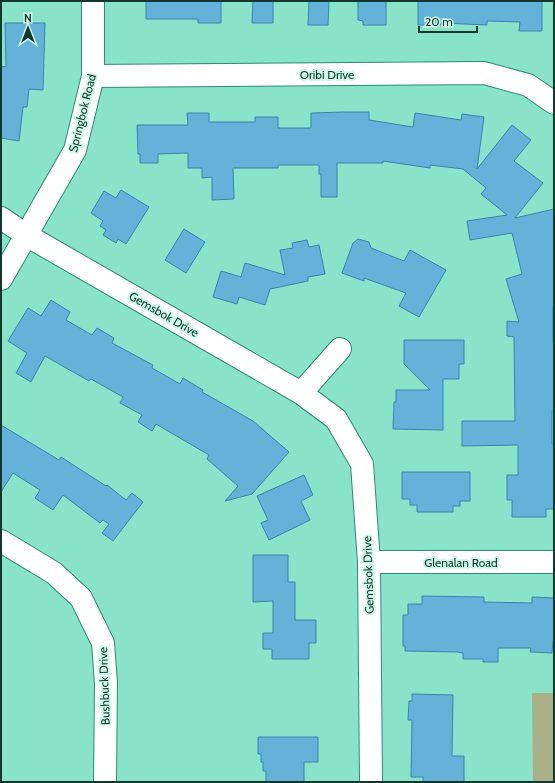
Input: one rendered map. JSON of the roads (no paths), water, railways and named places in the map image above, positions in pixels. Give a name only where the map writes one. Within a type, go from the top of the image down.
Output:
[{"type":"street","name":"Springbok Road","points":[[1,279],[75,150],[94,76],[93,1]]},
{"type":"street","name":"Oribi Drive","points":[[94,76],[484,73],[528,85],[554,103]]},
{"type":"street","name":"Gemsbok Drive","points":[[1,218],[26,235],[301,393],[336,419],[362,464],[369,562],[371,782]]},
{"type":"street","points":[[301,393],[340,349]]},
{"type":"street","name":"Bushbuck Drive","points":[[1,541],[54,573],[81,598],[103,643],[106,683],[105,782]]},
{"type":"street","name":"Glenalan Road","points":[[369,562],[554,562]]}]
